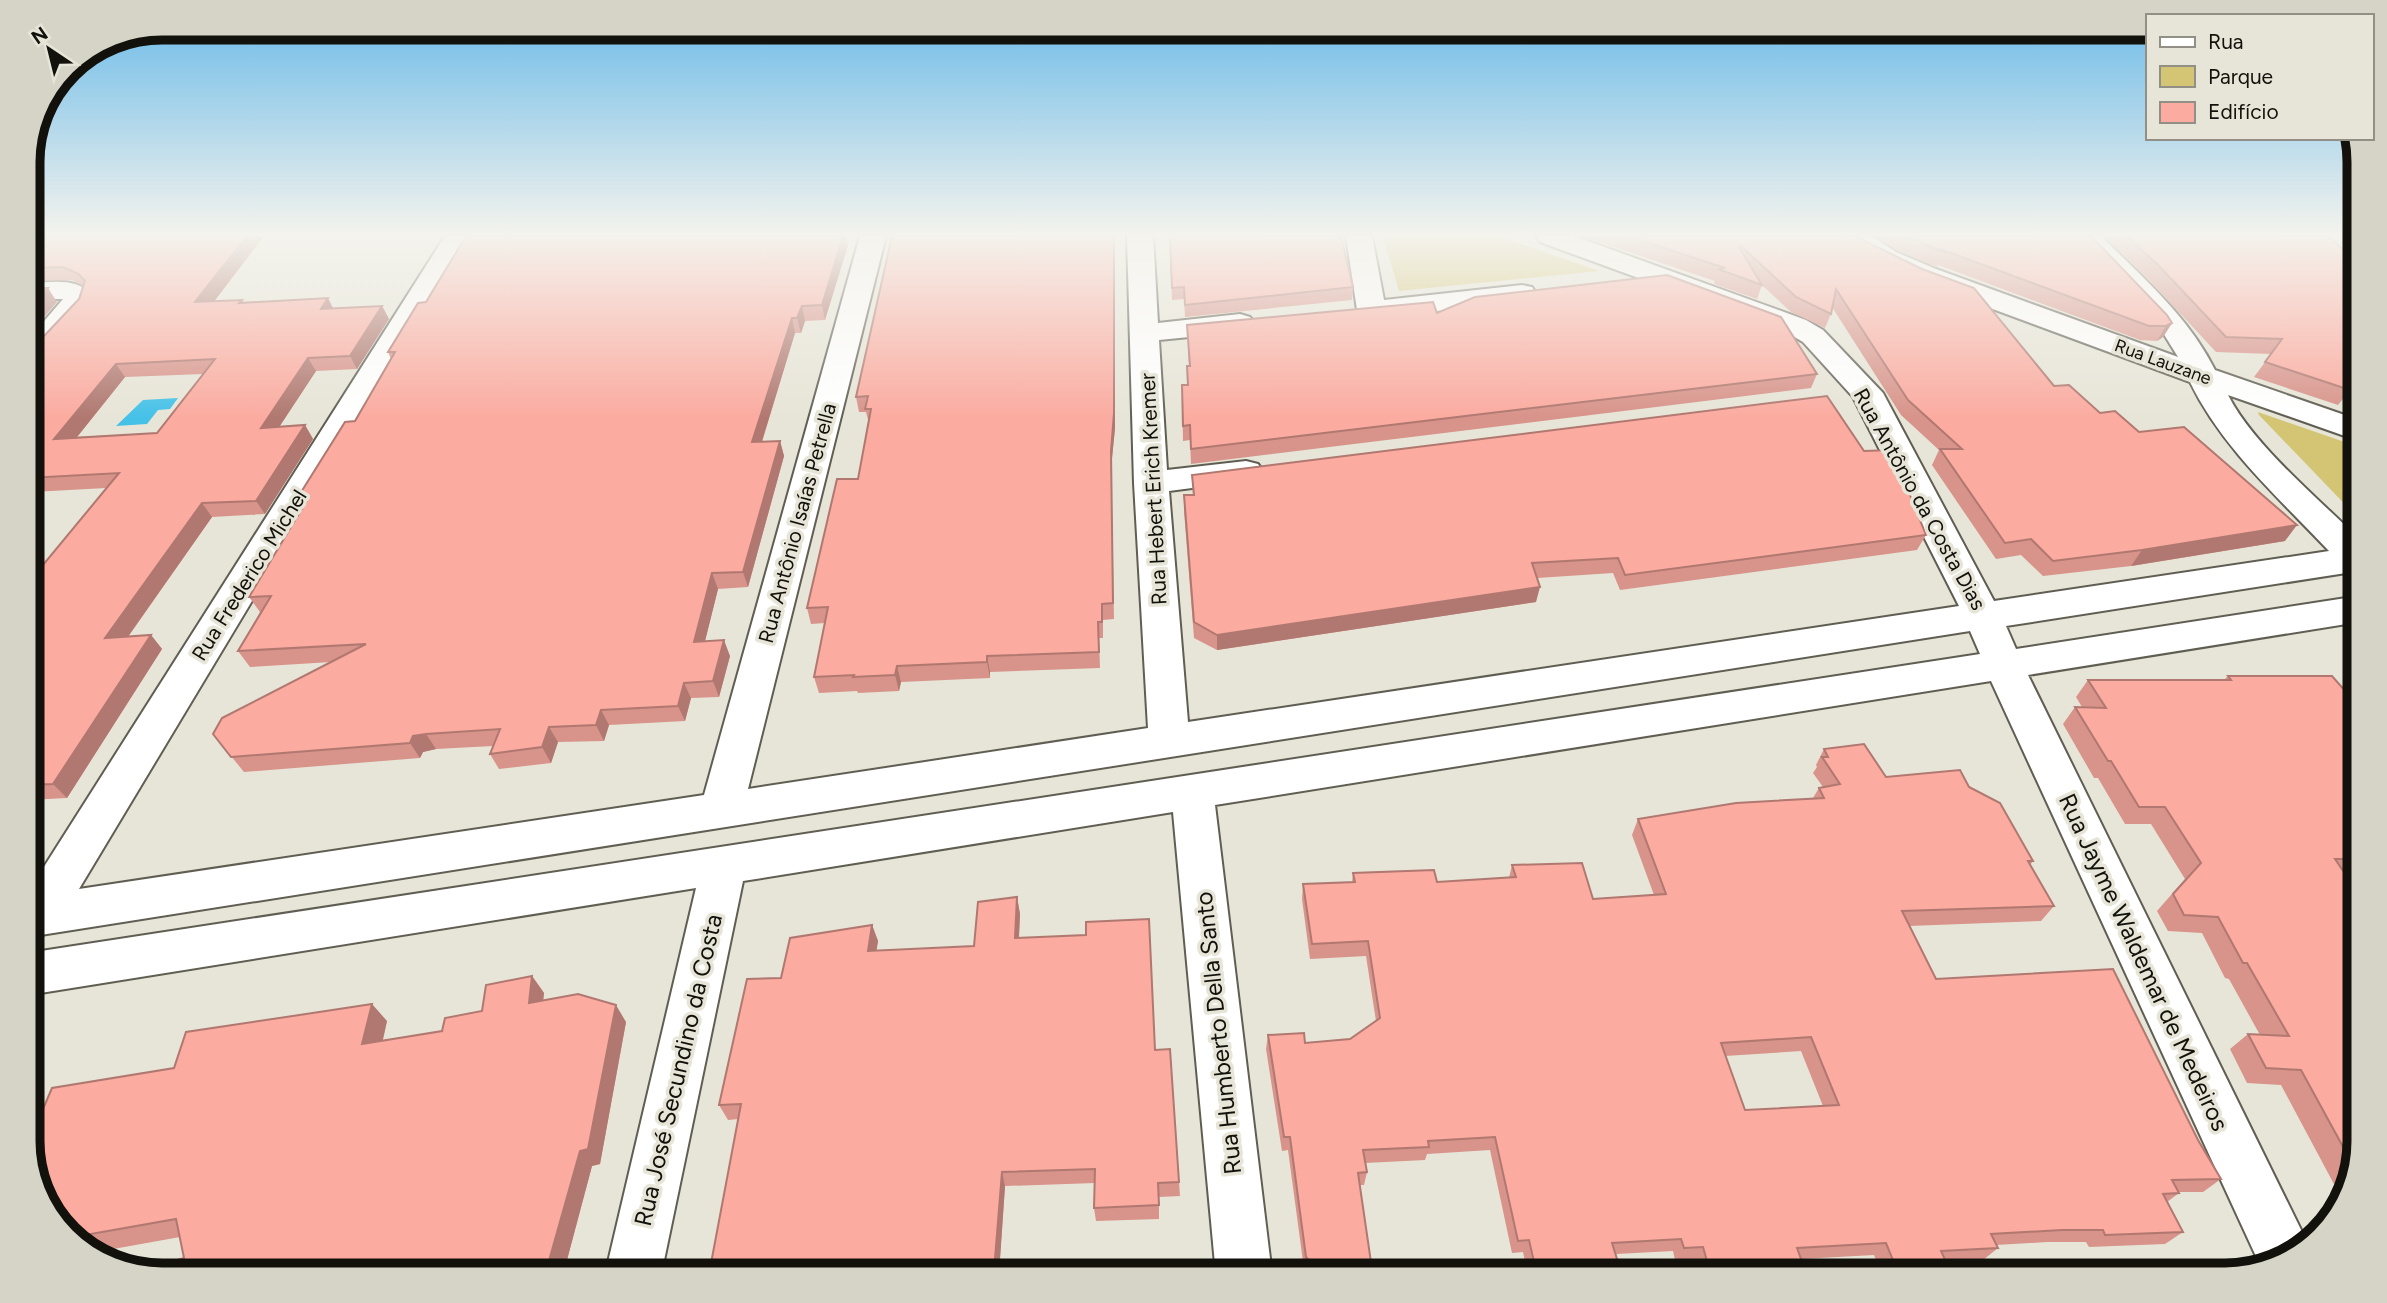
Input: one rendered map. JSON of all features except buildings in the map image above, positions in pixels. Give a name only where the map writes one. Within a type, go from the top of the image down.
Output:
[{"type":"street","points":[[41,344],[76,305],[78,297]]},
{"type":"street","name":"Rua Frederico Michel","points":[[41,905],[420,297]]},
{"type":"street","name":"Rua Antônio Isaías Petrella","points":[[721,810],[857,297]]},
{"type":"street","name":"Rua Hebert Erich Kremer","points":[[1143,297],[1150,483],[1168,741]]},
{"type":"street","points":[[1358,297],[1358,311],[1486,297]]},
{"type":"street","name":"Rua Antônio da Costa Dias","points":[[1718,297],[1796,326],[1813,336],[1867,393],[1983,616],[2003,664]]},
{"type":"street","name":"Rua Lauzane","points":[[1988,297],[2346,427]]},
{"type":"street","points":[[2145,297],[2170,322],[2188,346],[2220,411],[2258,457],[2346,546]]},
{"type":"street","points":[[1145,333],[1265,321]]},
{"type":"street","points":[[1829,398],[1867,393]]},
{"type":"street","points":[[1150,483],[1274,468]]},
{"type":"street","points":[[41,915],[2346,561]]},
{"type":"street","points":[[41,972],[2346,611]]},
{"type":"street","name":"Rua Jayme Waldemar de Medeiros","points":[[2003,664],[2281,1248]]},
{"type":"street","name":"Rua Humberto Della Santo","points":[[1192,792],[1243,1263]]},
{"type":"street","name":"Rua José Secundino da Costa","points":[[636,1263],[724,865]]},
{"type":"green space","points":[[2258,412],[2346,443],[2346,506]]},
{"type":"water","points":[[178,398],[170,409],[158,410],[147,424],[116,426],[143,400]]}]
